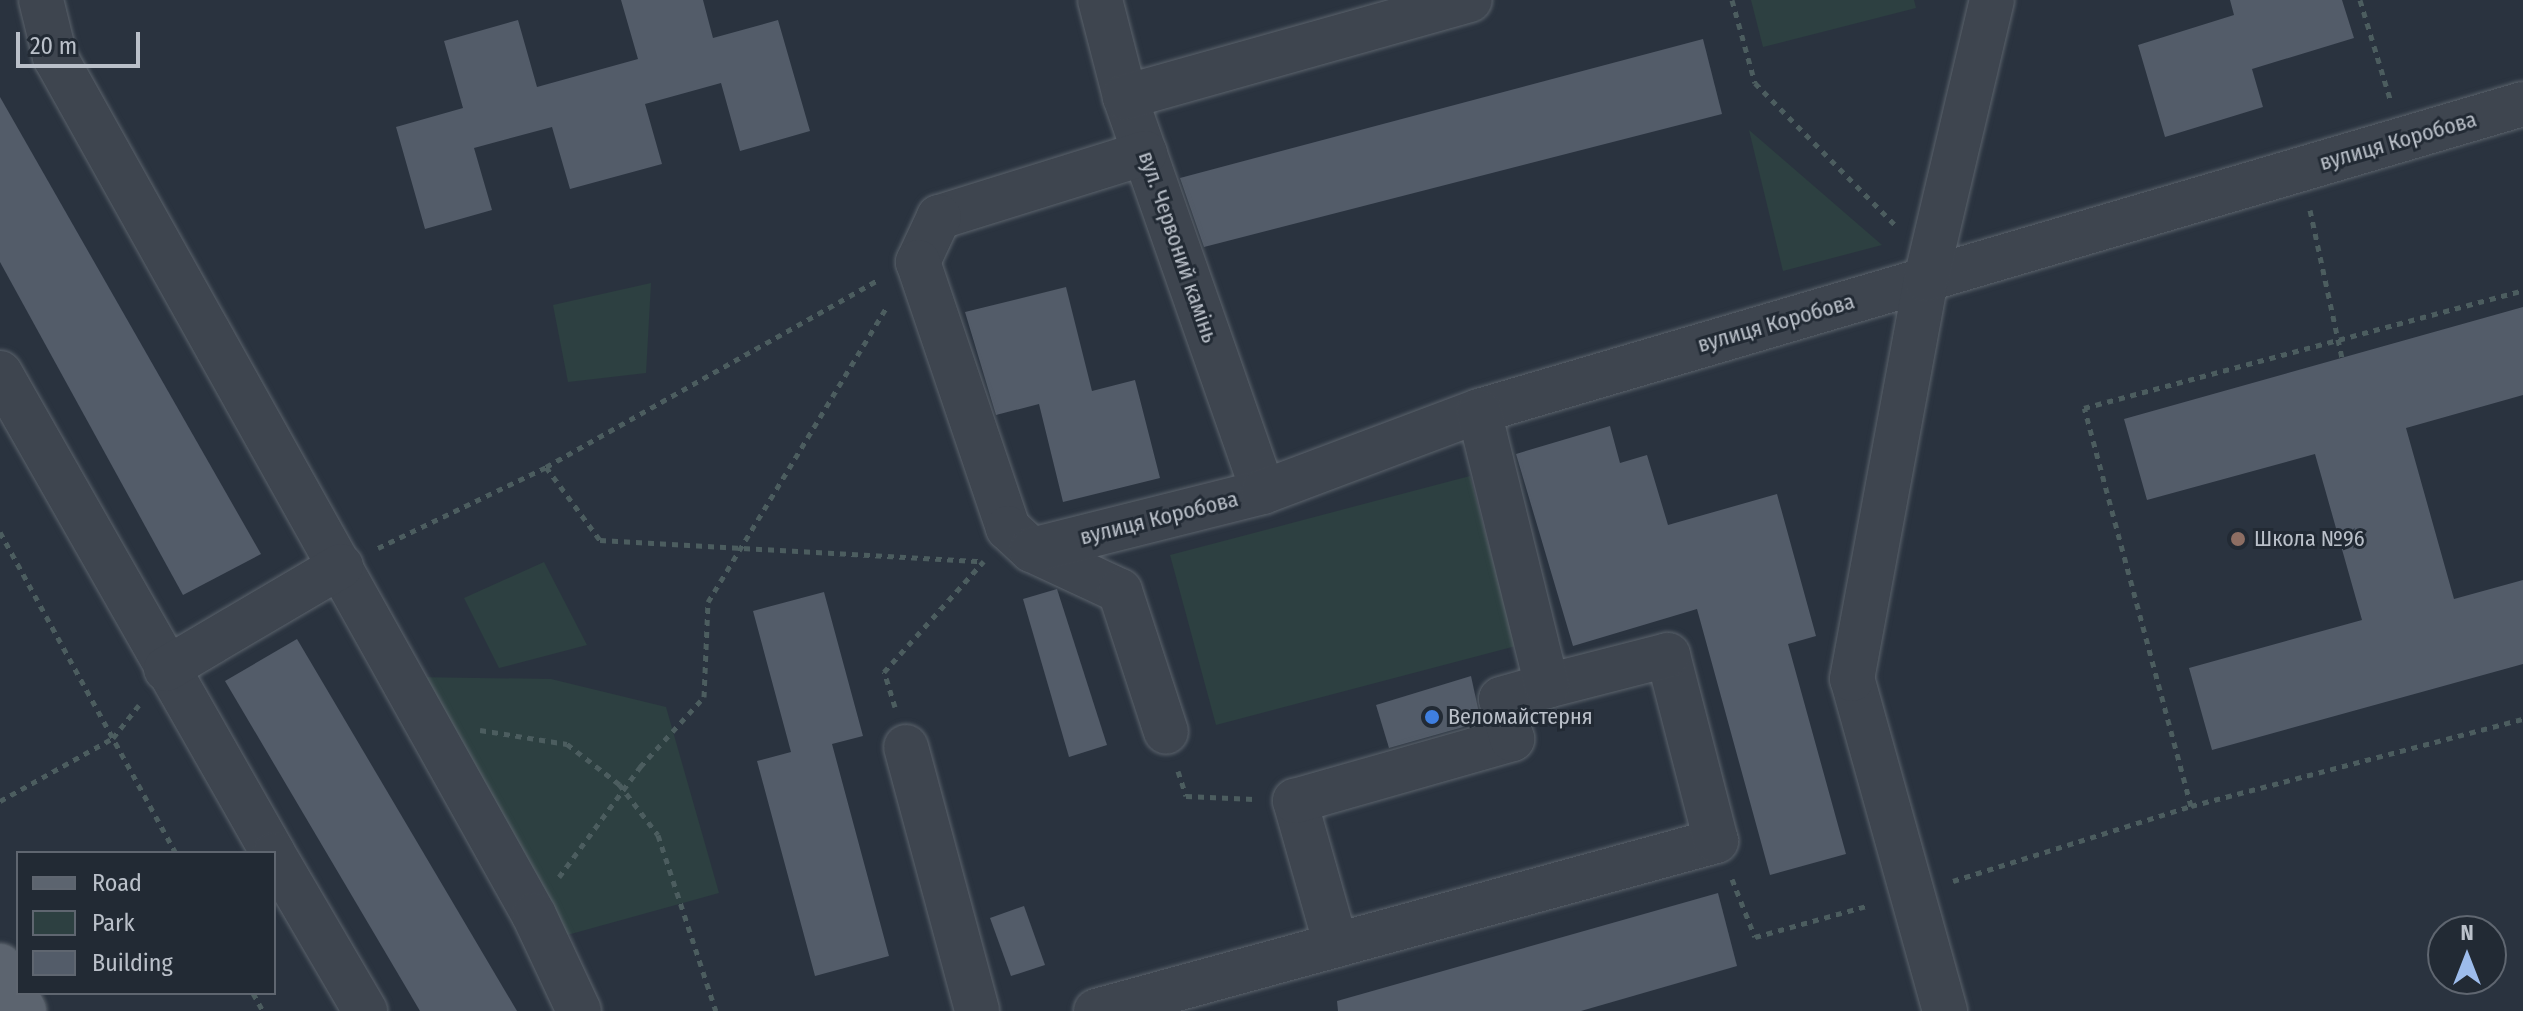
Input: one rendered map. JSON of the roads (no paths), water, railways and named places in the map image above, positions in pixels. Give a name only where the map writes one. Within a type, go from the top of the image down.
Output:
[{"type":"main road","points":[[0,966],[24,1011]]},
{"type":"street","points":[[41,0],[55,57],[436,736],[534,915],[579,1011]]},
{"type":"street","name":"вул. Червоний камінь","points":[[1100,0],[1125,97],[1263,492]]},
{"type":"street","points":[[1125,97],[1470,0]]},
{"type":"street","points":[[1945,1011],[1908,895],[1852,679],[1928,270],[1992,0]]},
{"type":"street","name":"вулиця Коробова","points":[[1032,550],[1263,492],[1479,411],[1928,270],[2301,169],[2523,104]]},
{"type":"street","points":[[1145,153],[939,217],[915,262],[1008,528],[1032,550],[1120,591],[1166,732]]},
{"type":"street","points":[[0,373],[272,851]]},
{"type":"street","points":[[1479,411],[1547,686]]},
{"type":"street","points":[[166,669],[341,566]]},
{"type":"street","points":[[1096,1011],[1716,841],[1668,655],[1501,699],[1512,739],[1295,801],[1336,945]]},
{"type":"street","points":[[906,747],[977,1011]]},
{"type":"street","points":[[276,857],[365,1011]]},
{"type":"place","name":"Школа №96","points":[[2238,539]]},
{"type":"place","name":"Веломайстерня","points":[[1432,717]]}]
